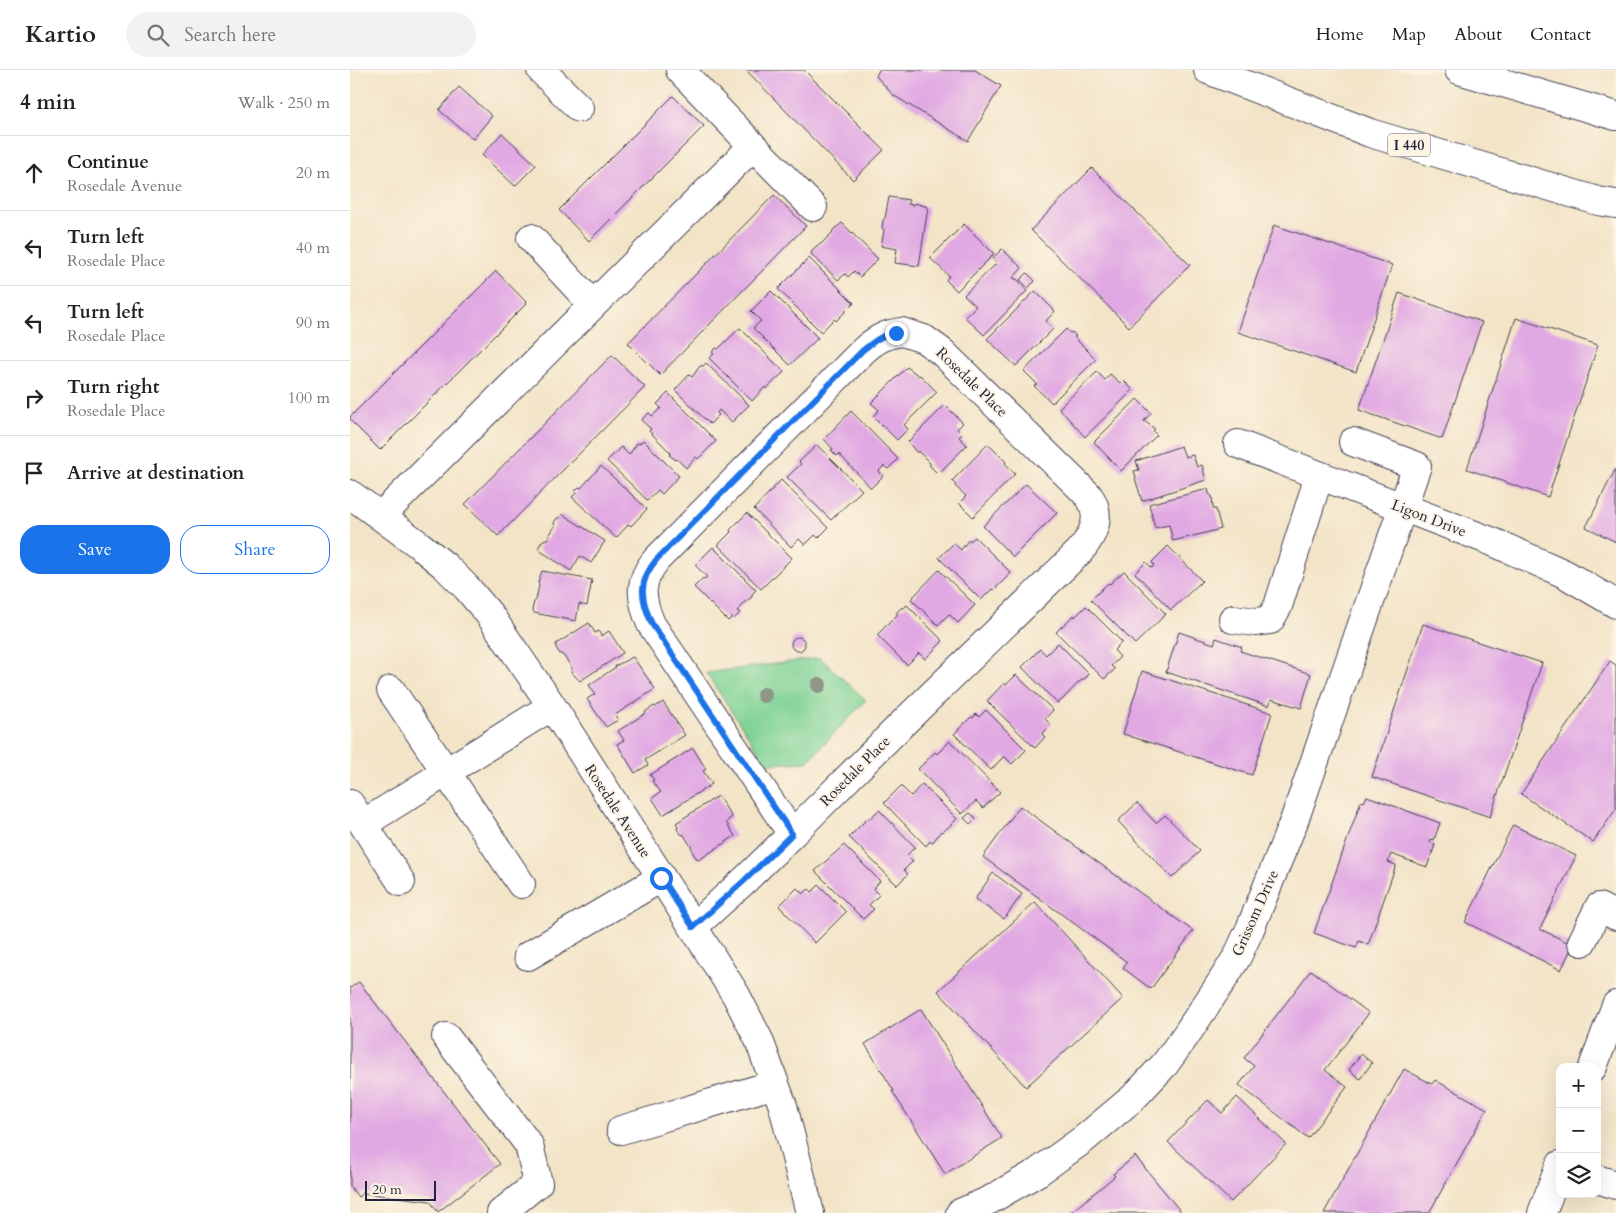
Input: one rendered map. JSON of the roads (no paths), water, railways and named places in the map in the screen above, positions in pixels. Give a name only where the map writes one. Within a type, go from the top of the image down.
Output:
[{"type":"main road","points":[[541,70],[579,108]]},
{"type":"main road","points":[[680,70],[813,207]]},
{"type":"main road","name":"I 440","points":[[1208,70],[1370,133],[1598,201],[1616,204]]},
{"type":"main road","points":[[1459,70],[1616,116]]},
{"type":"main road","points":[[381,516],[753,146]]},
{"type":"main road","points":[[531,238],[593,305]]},
{"type":"main road","name":"Rosedale Place","points":[[693,927],[745,880],[792,834],[901,725],[1080,551],[1092,534],[1097,513],[1094,503],[1088,495],[942,352],[924,339],[909,333],[885,335],[875,340],[862,351],[657,559],[649,568],[643,584],[644,602],[652,624],[792,834]]},
{"type":"main road","name":"Grissom Drive","points":[[960,1213],[990,1200],[1038,1172],[1084,1139],[1134,1097],[1165,1064],[1186,1035],[1222,981],[1250,929],[1294,821],[1417,466],[1353,442]]},
{"type":"main road","name":"Ligon Drive","points":[[1238,444],[1532,558],[1590,587],[1616,604]]},
{"type":"main road","points":[[1232,619],[1256,622],[1270,620],[1278,606],[1319,476]]},
{"type":"main road","name":"Rosedale Avenue","points":[[350,494],[418,544],[445,566],[467,588],[489,614],[552,706],[736,994],[759,1040],[783,1106],[810,1213]]},
{"type":"main road","points":[[391,690],[521,884]]},
{"type":"main road","points":[[402,882],[356,814],[446,772],[552,706]]},
{"type":"main road","points":[[528,956],[661,878]]},
{"type":"main road","points":[[1582,942],[1599,907],[1616,916]]},
{"type":"main road","points":[[1595,1063],[1616,1005]]},
{"type":"main road","points":[[446,1037],[529,1145],[538,1183],[501,1213]]},
{"type":"main road","points":[[621,1130],[775,1084]]},
{"type":"main road","points":[[1542,1213],[1556,1176]]},
{"type":"main road","points":[[1601,1179],[1616,1185]]}]
